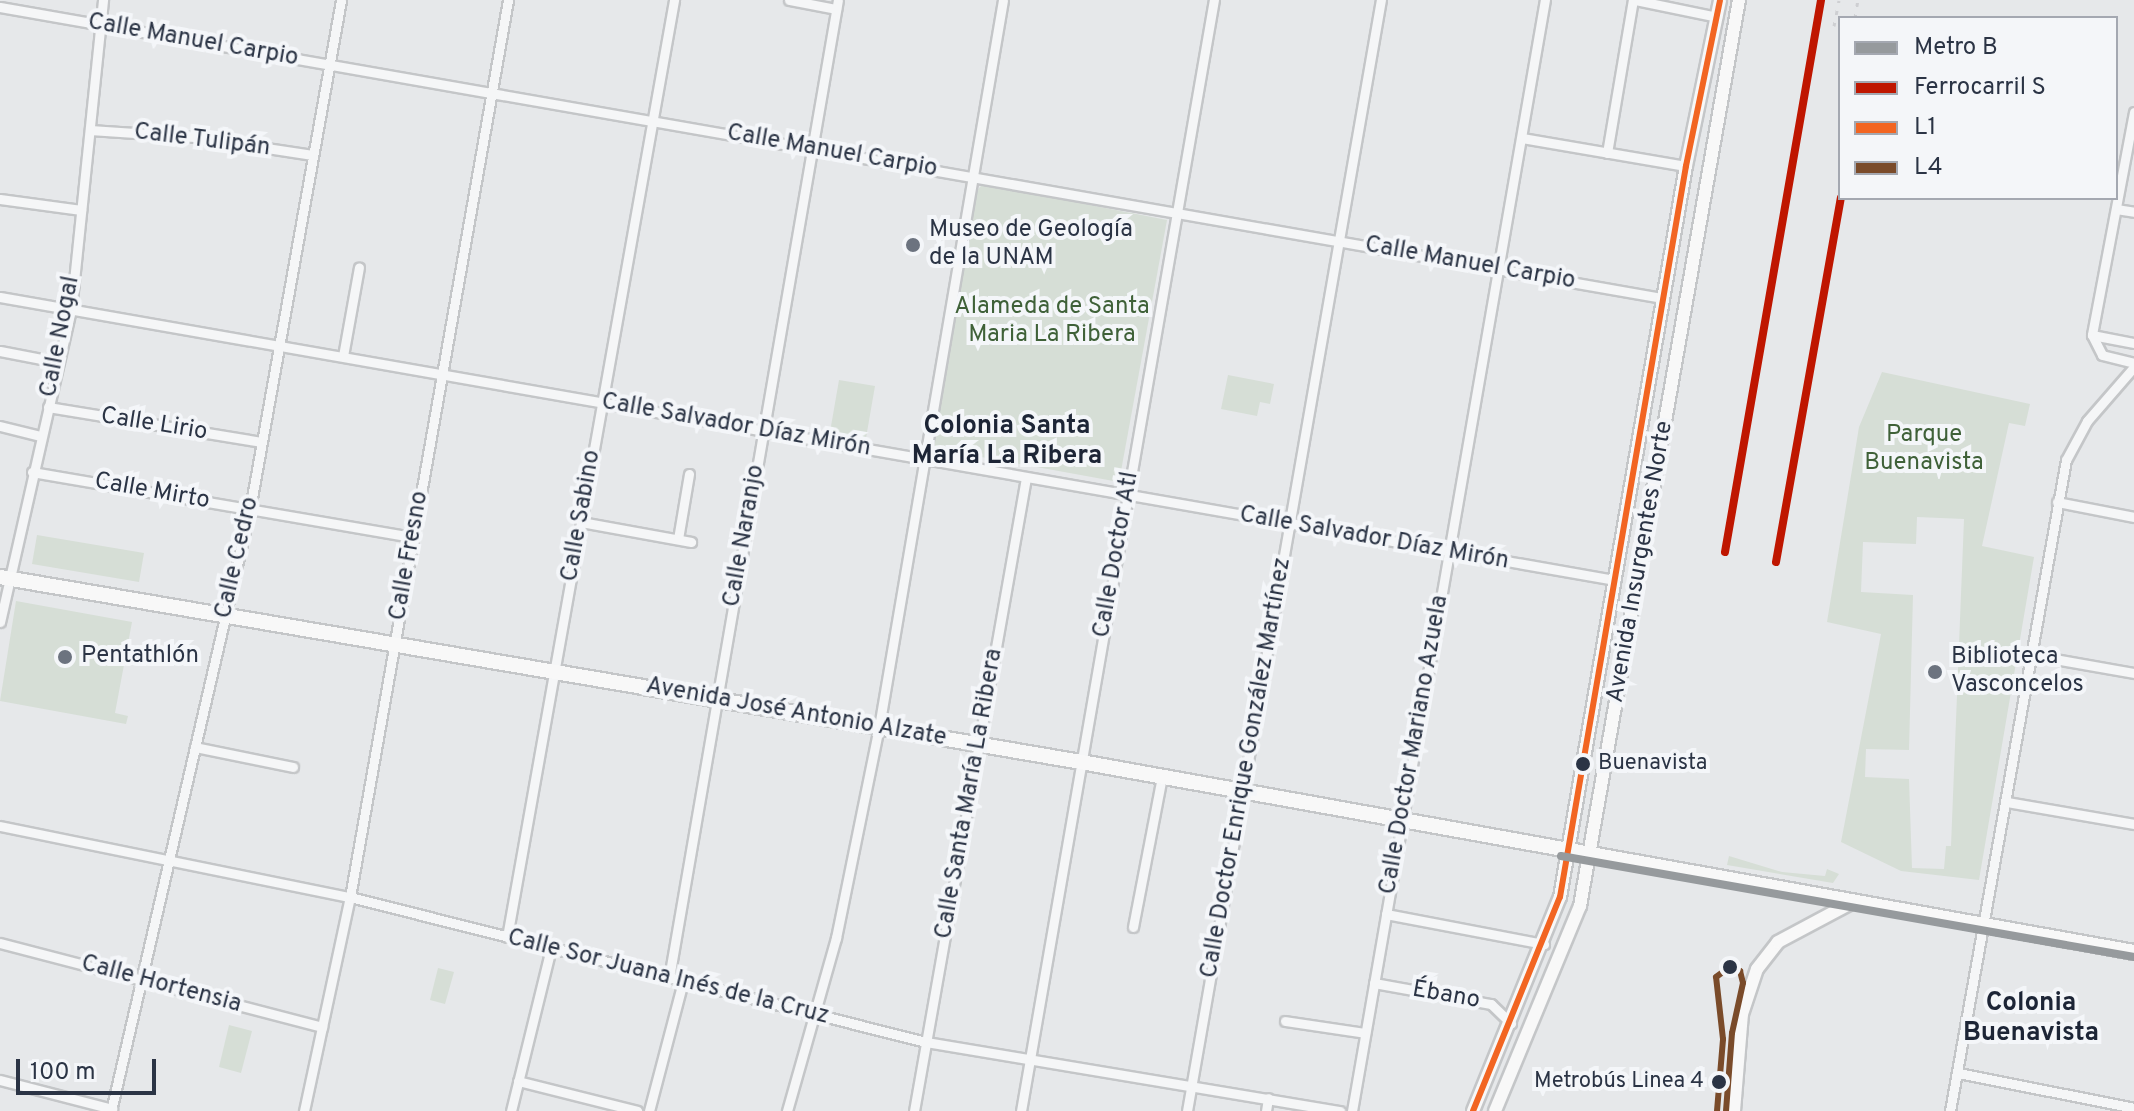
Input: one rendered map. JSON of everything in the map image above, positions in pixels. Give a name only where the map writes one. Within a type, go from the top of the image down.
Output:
[{"type":"main road","name":"Avenida Insurgentes Norte","points":[[1473,1111],[1557,911],[1686,166],[1720,0]]},
{"type":"main road","name":"Avenida Insurgentes Norte","points":[[1495,1111],[1571,930],[1590,853],[1739,0]]},
{"type":"main road","name":"Avenida José Antonio Alzate","points":[[5,578],[1162,776],[2134,952]]},
{"type":"main road","points":[[1734,1111],[1742,1014],[1757,969],[1778,942],[1857,902]]},
{"type":"street","name":"Calle Nogal","points":[[0,622],[5,578],[71,310],[103,0]]},
{"type":"street","name":"Calle Cedro","points":[[111,1110],[250,509],[341,0]]},
{"type":"street","name":"Calle Fresno","points":[[304,1111],[350,897],[508,0]]},
{"type":"street","name":"Calle Sabino","points":[[507,937],[674,0]]},
{"type":"street","points":[[789,0],[837,4]]},
{"type":"street","points":[[787,1111],[836,938],[879,727],[921,459],[1003,0]]},
{"type":"street","name":"Calle Doctor Atl","points":[[1021,1111],[1214,0]]},
{"type":"street","name":"Calle Doctor Enrique González Martínez","points":[[1187,1111],[1381,0]]},
{"type":"street","name":"Calle Doctor Mariano Azuela","points":[[1352,1111],[1545,0]]},
{"type":"street","points":[[1607,153],[1634,0],[1717,17]]},
{"type":"street","name":"Calle Naranjo","points":[[669,978],[837,4]]},
{"type":"street","name":"Calle Manuel Carpio","points":[[0,7],[1663,298]]},
{"type":"street","points":[[2118,198],[2134,112]]},
{"type":"street","name":"Calle Tulipán","points":[[90,130],[195,137],[313,155]]},
{"type":"street","points":[[1522,138],[1686,166]]},
{"type":"street","points":[[0,199],[81,210]]},
{"type":"street","points":[[1950,1111],[1986,925],[2057,502],[2075,437],[2134,365],[2112,360],[2095,347],[2092,335],[2118,200]]},
{"type":"street","points":[[2116,209],[2134,212]]},
{"type":"street","points":[[343,356],[359,267]]},
{"type":"street","name":"Calle Salvador Díaz Mirón","points":[[0,297],[1127,497],[1615,580]]},
{"type":"street","points":[[2092,335],[2134,343]]},
{"type":"street","points":[[0,351],[57,362]]},
{"type":"street","name":"Calle Lirio","points":[[48,407],[261,442]]},
{"type":"street","points":[[0,426],[40,436]]},
{"type":"street","name":"Calle Mirto","points":[[32,472],[414,537]]},
{"type":"street","points":[[678,539],[689,474]]},
{"type":"street","name":"Calle Santa María La Ribera","points":[[914,1111],[1026,478]]},
{"type":"street","points":[[2057,502],[2134,517]]},
{"type":"street","points":[[581,522],[691,542]]},
{"type":"street","points":[[2032,655],[2134,673]]},
{"type":"street","points":[[195,747],[293,767]]},
{"type":"street","points":[[1133,927],[1162,776]]},
{"type":"street","points":[[2007,802],[2134,824]]},
{"type":"street","name":"Calle Sor Juana Inés de la Cruz","points":[[0,826],[350,897],[926,1042],[1340,1111]]},
{"type":"street","points":[[1386,914],[1544,944]]},
{"type":"street","name":"Calle Hortensia","points":[[0,943],[322,1027]]},
{"type":"street","points":[[511,1111],[551,948]]},
{"type":"street","points":[[649,1111],[683,981]]},
{"type":"street","name":"Ébano","points":[[1374,983],[1491,1004],[1511,1023]]},
{"type":"street","points":[[1285,1021],[1365,1033]]},
{"type":"street","points":[[1958,1073],[2134,1108]]},
{"type":"street","points":[[0,1080],[111,1110]]},
{"type":"street","points":[[518,1081],[637,1111]]},
{"type":"street","points":[[1266,1111],[1268,1098]]},
{"type":"green space","name":"Alameda de Santa Maria La Ribera","points":[[983,184],[1167,220],[1119,482],[932,448],[978,189]]},
{"type":"green space","name":"Parque Buenavista","points":[[1882,372],[2030,404],[2025,426],[2009,423],[1982,546],[2034,557],[1979,880],[1901,871],[1841,842],[1881,634],[1827,622],[1859,427]],"holes":[[[1917,517],[1964,519],[1951,846],[1946,846],[1944,869],[1912,868],[1909,779],[1865,777],[1866,749],[1909,750],[1913,595],[1861,592],[1863,542],[1916,544]]]},
{"type":"green space","points":[[1228,375],[1274,384],[1270,404],[1260,402],[1257,416],[1221,409]]},
{"type":"green space","points":[[839,380],[875,386],[866,438],[830,432]]},
{"type":"green space","points":[[37,535],[144,553],[139,582],[32,564]]},
{"type":"green space","name":"Pentathlón","points":[[16,601],[132,622],[115,713],[128,716],[126,724],[0,701]]},
{"type":"green space","points":[[1729,856],[1782,872],[1825,876],[1827,869],[1839,874],[1833,883],[1727,865]]},
{"type":"green space","points":[[438,968],[454,972],[445,1004],[430,1000]]},
{"type":"green space","points":[[229,1025],[252,1031],[241,1073],[219,1067]]},
{"type":"railway","points":[[1834,26],[1839,0]]},
{"type":"railway","points":[[1855,16],[1858,0]]},
{"type":"metro line","name":"B","points":[[1561,856],[2134,957]]},
{"type":"rail line","name":"S","points":[[1725,552],[1821,0]]},
{"type":"rail line","name":"S","points":[[1776,562],[1841,200]]},
{"type":"transit line","name":"L1","points":[[1473,1111],[1560,897],[1686,166],[1720,0]]},
{"type":"transit line","name":"L4","points":[[1717,1111],[1723,1039],[1716,977],[1730,967],[1740,971],[1743,983],[1732,1033],[1726,1111]]},
{"type":"place","name":"Museo de Geología de la UNAM","points":[[913,245]]},
{"type":"place","name":"Pentathlón","points":[[65,657]]},
{"type":"place","name":"Biblioteca Vasconcelos","points":[[1935,672]]},
{"type":"place","name":"Buenavista","points":[[1583,764]]},
{"type":"place","name":"Metrobús Linea 4","points":[[1719,1082]]},
{"type":"district","name":"Colonia Santa María La Ribera","points":[[1007,442]]},
{"type":"district","name":"Colonia Buenavista","points":[[2031,1019]]}]
